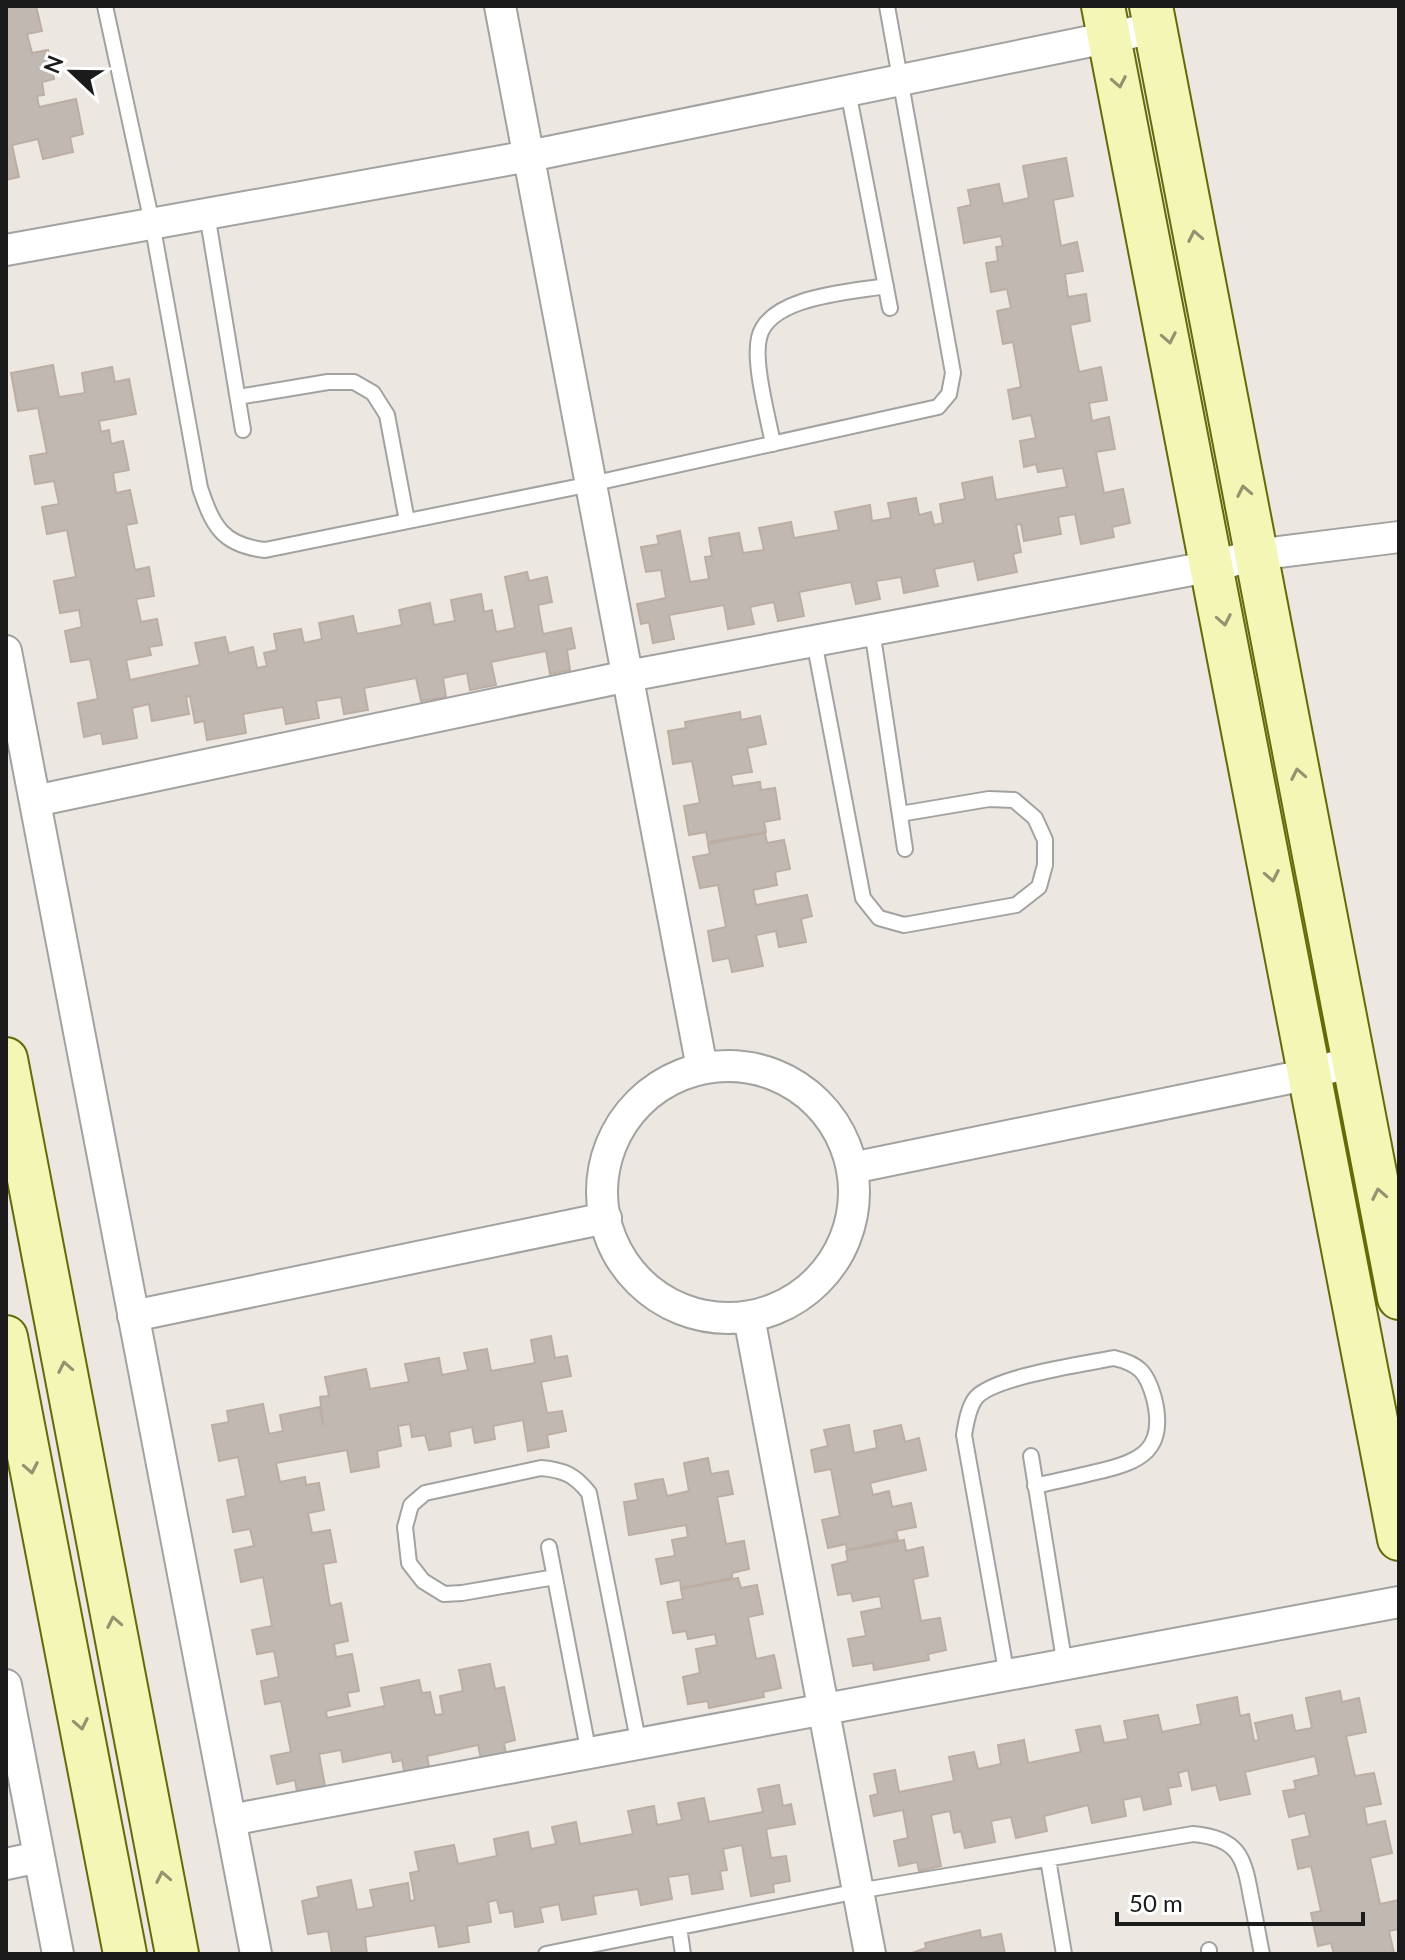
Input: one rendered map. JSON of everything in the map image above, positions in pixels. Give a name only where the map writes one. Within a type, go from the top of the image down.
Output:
[{"type":"street","points":[[500,6],[702,1068]]},
{"type":"street","points":[[6,250],[529,156],[900,80],[1107,21],[1153,17],[1399,1298]]},
{"type":"street","points":[[1107,21],[1399,1539]]},
{"type":"street","points":[[35,801],[628,676],[1213,566],[1256,555],[1399,537]]},
{"type":"street","points":[[6,651],[256,1954]]},
{"type":"street","points":[[6,1059],[177,1954]]},
{"type":"street","points":[[852,1168],[1310,1074],[1353,1061]]},
{"type":"street","points":[[742,1066],[780,1076],[813,1099],[839,1130],[852,1168],[853,1208],[841,1247],[819,1280],[787,1304],[749,1317],[705,1317],[665,1302],[631,1274],[609,1237],[601,1194],[608,1151],[629,1113],[661,1084],[702,1068],[742,1066]]},
{"type":"street","points":[[133,1316],[606,1218]]},
{"type":"street","points":[[749,1317],[870,1954]]},
{"type":"street","points":[[6,1337],[125,1954]]},
{"type":"street","points":[[230,1820],[1399,1602]]},
{"type":"street","points":[[6,1685],[58,1954]]},
{"type":"street","points":[[6,1864],[39,1857]]},
{"type":"lane","points":[[105,6],[152,223],[200,488],[210,517],[226,536],[242,547],[265,550],[591,484],[938,407],[949,394],[953,373],[887,6]]},
{"type":"lane","points":[[848,91],[890,308]]},
{"type":"lane","points":[[207,214],[243,430]]},
{"type":"lane","points":[[773,444],[758,357],[759,335],[772,316],[800,301],[886,286]]},
{"type":"lane","points":[[238,397],[328,382],[354,382],[373,393],[387,415],[407,521]]},
{"type":"lane","points":[[872,630],[905,849]]},
{"type":"lane","points":[[814,641],[863,898],[879,918],[904,925],[1016,905],[1039,887],[1045,865],[1045,840],[1035,818],[1014,800],[989,799],[900,814]]},
{"type":"lane","points":[[1008,1676],[964,1435],[971,1407],[976,1397],[996,1383],[1114,1358],[1130,1362],[1148,1377],[1158,1414],[1156,1438],[1144,1456],[1126,1465],[1035,1486]]},
{"type":"lane","points":[[1031,1456],[1065,1666]]},
{"type":"lane","points":[[555,1577],[444,1594],[423,1581],[409,1563],[405,1527],[411,1505],[425,1493],[541,1468],[560,1470],[577,1477],[589,1493],[639,1745]]},
{"type":"lane","points":[[549,1547],[589,1754]]},
{"type":"lane","points":[[546,1954],[858,1891],[1193,1834],[1211,1836],[1232,1846],[1245,1861],[1262,1954]]},
{"type":"lane","points":[[1048,1859],[1064,1954]]},
{"type":"lane","points":[[679,1927],[683,1954]]},
{"type":"building","points":[[6,6],[36,6],[42,31],[27,34],[32,53],[48,50],[54,79],[42,82],[44,95],[37,96],[39,107],[76,99],[83,134],[70,137],[73,152],[43,159],[38,139],[12,145],[19,177],[6,180]]},
{"type":"building","points":[[1066,158],[1073,196],[1053,200],[1061,246],[1077,242],[1083,271],[1065,274],[1068,297],[1086,294],[1090,321],[1070,325],[1079,372],[1101,367],[1107,400],[1089,403],[1092,421],[1109,417],[1115,449],[1096,452],[1104,493],[1123,489],[1130,523],[1112,527],[1114,537],[1081,544],[1075,514],[1058,517],[1061,534],[1024,541],[1021,524],[1016,525],[1021,552],[1013,554],[1017,572],[978,580],[974,561],[934,569],[938,586],[904,593],[901,577],[876,581],[880,599],[856,604],[851,582],[799,592],[804,616],[778,621],[774,602],[750,607],[754,624],[728,629],[724,605],[669,615],[674,639],[653,643],[649,622],[641,624],[637,604],[666,598],[661,570],[646,572],[641,547],[659,544],[657,536],[680,531],[690,582],[709,579],[705,557],[712,556],[709,538],[739,533],[743,553],[764,550],[759,528],[791,522],[794,538],[839,530],[835,512],[870,505],[872,521],[891,518],[888,503],[916,498],[919,515],[931,512],[934,525],[943,523],[940,504],[965,499],[962,483],[992,477],[996,500],[1067,487],[1063,468],[1038,472],[1036,464],[1024,467],[1020,441],[1036,438],[1031,415],[1013,419],[1008,390],[1021,387],[1013,342],[1003,344],[997,311],[1011,308],[1007,289],[991,292],[986,263],[998,261],[996,247],[1003,246],[1001,236],[964,243],[958,208],[971,205],[968,190],[999,184],[1003,204],[1029,198],[1023,166]]},
{"type":"building","points":[[53,365],[59,397],[85,393],[82,373],[112,367],[115,382],[129,379],[136,414],[99,421],[101,432],[109,430],[111,444],[123,441],[129,470],[113,473],[116,493],[130,490],[137,523],[126,525],[135,570],[149,567],[154,596],[136,599],[141,622],[157,619],[162,645],[149,647],[151,655],[126,660],[130,680],[200,665],[195,643],[225,637],[229,653],[253,647],[257,668],[267,666],[264,653],[277,650],[274,634],[301,629],[304,643],[322,639],[319,623],[353,616],[357,634],[402,625],[399,610],[430,603],[434,625],[455,621],[451,600],[481,594],[484,612],[492,610],[496,632],[515,628],[505,577],[527,572],[529,581],[547,577],[552,602],[538,605],[543,634],[571,628],[575,648],[567,650],[570,670],[550,674],[546,651],[491,662],[496,685],[470,690],[467,673],[443,678],[446,697],[421,701],[416,678],[364,688],[368,710],[344,714],[341,697],[316,701],[319,718],[286,724],[283,707],[243,714],[246,733],[207,740],[204,721],[195,723],[190,696],[186,697],[189,714],[152,721],[149,704],[132,708],[137,738],[103,744],[101,733],[84,737],[78,703],[98,699],[90,659],[71,662],[65,631],[82,627],[79,610],[60,613],[54,581],[76,577],[67,530],[47,534],[42,507],[59,504],[54,481],[35,484],[30,456],[47,453],[38,408],[18,411],[11,373]]},
{"type":"building","points":[[740,712],[741,720],[760,716],[766,744],[747,748],[752,772],[731,775],[733,786],[760,782],[761,790],[775,788],[780,819],[764,822],[766,832],[708,842],[706,832],[689,835],[684,806],[700,803],[692,761],[673,764],[668,731],[686,728],[685,722]]},
{"type":"building","points":[[765,833],[767,843],[784,840],[790,869],[775,872],[777,885],[753,890],[756,905],[807,895],[812,916],[801,919],[806,942],[779,947],[776,931],[756,935],[763,966],[732,972],[729,958],[713,961],[708,931],[726,927],[718,885],[700,888],[693,857],[710,854],[708,844]]},
{"type":"building","points":[[551,1336],[555,1358],[567,1356],[571,1376],[541,1382],[547,1413],[562,1411],[566,1431],[547,1435],[549,1447],[528,1451],[523,1420],[493,1426],[495,1439],[475,1443],[472,1427],[449,1432],[451,1446],[429,1450],[425,1435],[412,1437],[410,1424],[398,1426],[401,1446],[377,1451],[379,1467],[351,1472],[347,1450],[276,1463],[280,1482],[305,1477],[306,1485],[319,1483],[324,1510],[308,1513],[312,1533],[330,1530],[336,1562],[323,1564],[330,1606],[341,1603],[348,1641],[334,1644],[336,1657],[352,1654],[359,1691],[347,1693],[350,1706],[326,1711],[327,1718],[385,1706],[381,1688],[419,1680],[422,1693],[430,1692],[435,1715],[443,1714],[440,1696],[463,1691],[459,1670],[490,1664],[495,1689],[504,1687],[515,1740],[504,1743],[507,1759],[482,1763],[478,1745],[427,1756],[431,1776],[406,1781],[402,1760],[393,1762],[391,1752],[343,1762],[341,1750],[319,1754],[325,1786],[297,1791],[295,1780],[277,1784],[271,1756],[291,1752],[281,1701],[265,1704],[261,1681],[279,1677],[274,1651],[257,1654],[252,1630],[272,1626],[263,1577],[241,1582],[235,1550],[254,1546],[250,1529],[233,1532],[227,1500],[246,1496],[238,1457],[219,1461],[212,1425],[229,1422],[227,1411],[263,1404],[269,1434],[283,1431],[280,1415],[320,1407],[323,1425],[320,1397],[329,1396],[325,1377],[366,1369],[370,1389],[409,1382],[405,1364],[439,1358],[442,1375],[468,1370],[464,1353],[487,1349],[491,1371],[535,1363],[531,1340]]},
{"type":"building","points":[[849,1425],[854,1453],[877,1448],[874,1431],[901,1425],[905,1442],[919,1438],[926,1470],[870,1483],[873,1495],[889,1491],[892,1507],[911,1503],[916,1527],[896,1531],[898,1539],[847,1550],[846,1544],[828,1548],[822,1520],[840,1516],[831,1469],[815,1472],[811,1450],[828,1446],[824,1430]]},
{"type":"building","points":[[708,1458],[711,1474],[728,1471],[733,1494],[717,1497],[726,1544],[744,1541],[749,1569],[732,1573],[732,1578],[681,1588],[680,1580],[661,1584],[656,1559],[675,1556],[672,1540],[688,1537],[686,1525],[629,1535],[624,1502],[638,1500],[635,1484],[656,1480],[663,1479],[667,1496],[689,1491],[684,1463]]},
{"type":"building","points":[[904,1540],[906,1551],[923,1547],[928,1576],[913,1579],[921,1621],[940,1618],[946,1650],[928,1654],[929,1660],[874,1670],[873,1663],[853,1666],[848,1639],[866,1636],[861,1612],[882,1608],[880,1596],[853,1601],[851,1593],[838,1595],[832,1565],[848,1561],[846,1551]]},
{"type":"building","points":[[738,1578],[741,1588],[757,1585],[763,1614],[748,1617],[756,1659],[774,1655],[781,1688],[763,1692],[764,1697],[709,1708],[708,1701],[688,1704],[683,1677],[700,1673],[696,1649],[717,1645],[715,1634],[688,1639],[686,1631],[673,1633],[667,1602],[683,1599],[681,1589]]},
{"type":"building","points":[[1340,1691],[1342,1702],[1359,1698],[1366,1732],[1346,1736],[1355,1776],[1374,1773],[1381,1804],[1364,1807],[1367,1825],[1385,1821],[1392,1853],[1370,1858],[1380,1904],[1399,1900],[1399,1929],[1389,1931],[1394,1953],[1399,1954],[1334,1954],[1331,1943],[1318,1946],[1311,1913],[1321,1911],[1311,1866],[1298,1869],[1292,1840],[1310,1836],[1305,1813],[1289,1817],[1283,1791],[1296,1789],[1294,1781],[1319,1775],[1315,1756],[1245,1772],[1250,1794],[1220,1800],[1216,1785],[1192,1790],[1188,1770],[1178,1773],[1181,1786],[1168,1788],[1171,1804],[1144,1810],[1141,1796],[1123,1800],[1126,1816],[1092,1823],[1088,1805],[1044,1816],[1047,1831],[1016,1838],[1011,1817],[991,1821],[995,1842],[965,1848],[961,1831],[954,1833],[950,1811],[931,1815],[941,1866],[919,1871],[917,1862],[899,1866],[894,1841],[908,1838],[903,1810],[874,1816],[870,1796],[878,1794],[874,1774],[895,1770],[899,1792],[954,1781],[949,1757],[974,1752],[978,1769],[1001,1764],[998,1745],[1024,1740],[1028,1763],[1081,1752],[1076,1730],[1100,1726],[1104,1743],[1128,1739],[1124,1721],[1158,1715],[1162,1732],[1201,1724],[1197,1705],[1237,1697],[1240,1716],[1249,1714],[1254,1741],[1259,1740],[1255,1723],[1292,1715],[1295,1731],[1312,1728],[1306,1698]]},
{"type":"building","points":[[779,1785],[783,1806],[791,1804],[795,1824],[766,1829],[771,1858],[786,1856],[790,1881],[773,1884],[774,1892],[751,1896],[742,1845],[723,1849],[727,1870],[720,1871],[723,1889],[692,1894],[689,1874],[668,1877],[672,1899],[641,1905],[638,1889],[593,1896],[596,1914],[562,1920],[559,1904],[540,1908],[543,1922],[515,1927],[513,1911],[500,1913],[497,1900],[488,1902],[491,1922],[467,1926],[469,1942],[439,1947],[435,1925],[365,1937],[367,1954],[332,1954],[328,1931],[308,1934],[302,1901],[319,1897],[317,1887],[351,1880],[357,1910],[374,1907],[370,1890],[408,1883],[410,1901],[415,1900],[410,1873],[419,1871],[415,1852],[454,1845],[458,1864],[497,1856],[494,1839],[528,1832],[531,1849],[556,1844],[552,1827],[576,1822],[580,1844],[633,1834],[628,1811],[654,1806],[657,1825],[682,1820],[678,1803],[704,1798],[709,1822],[763,1812],[758,1789]]},
{"type":"building","points":[[980,1930],[981,1938],[1001,1934],[1005,1954],[909,1954],[926,1948],[925,1943]]}]
